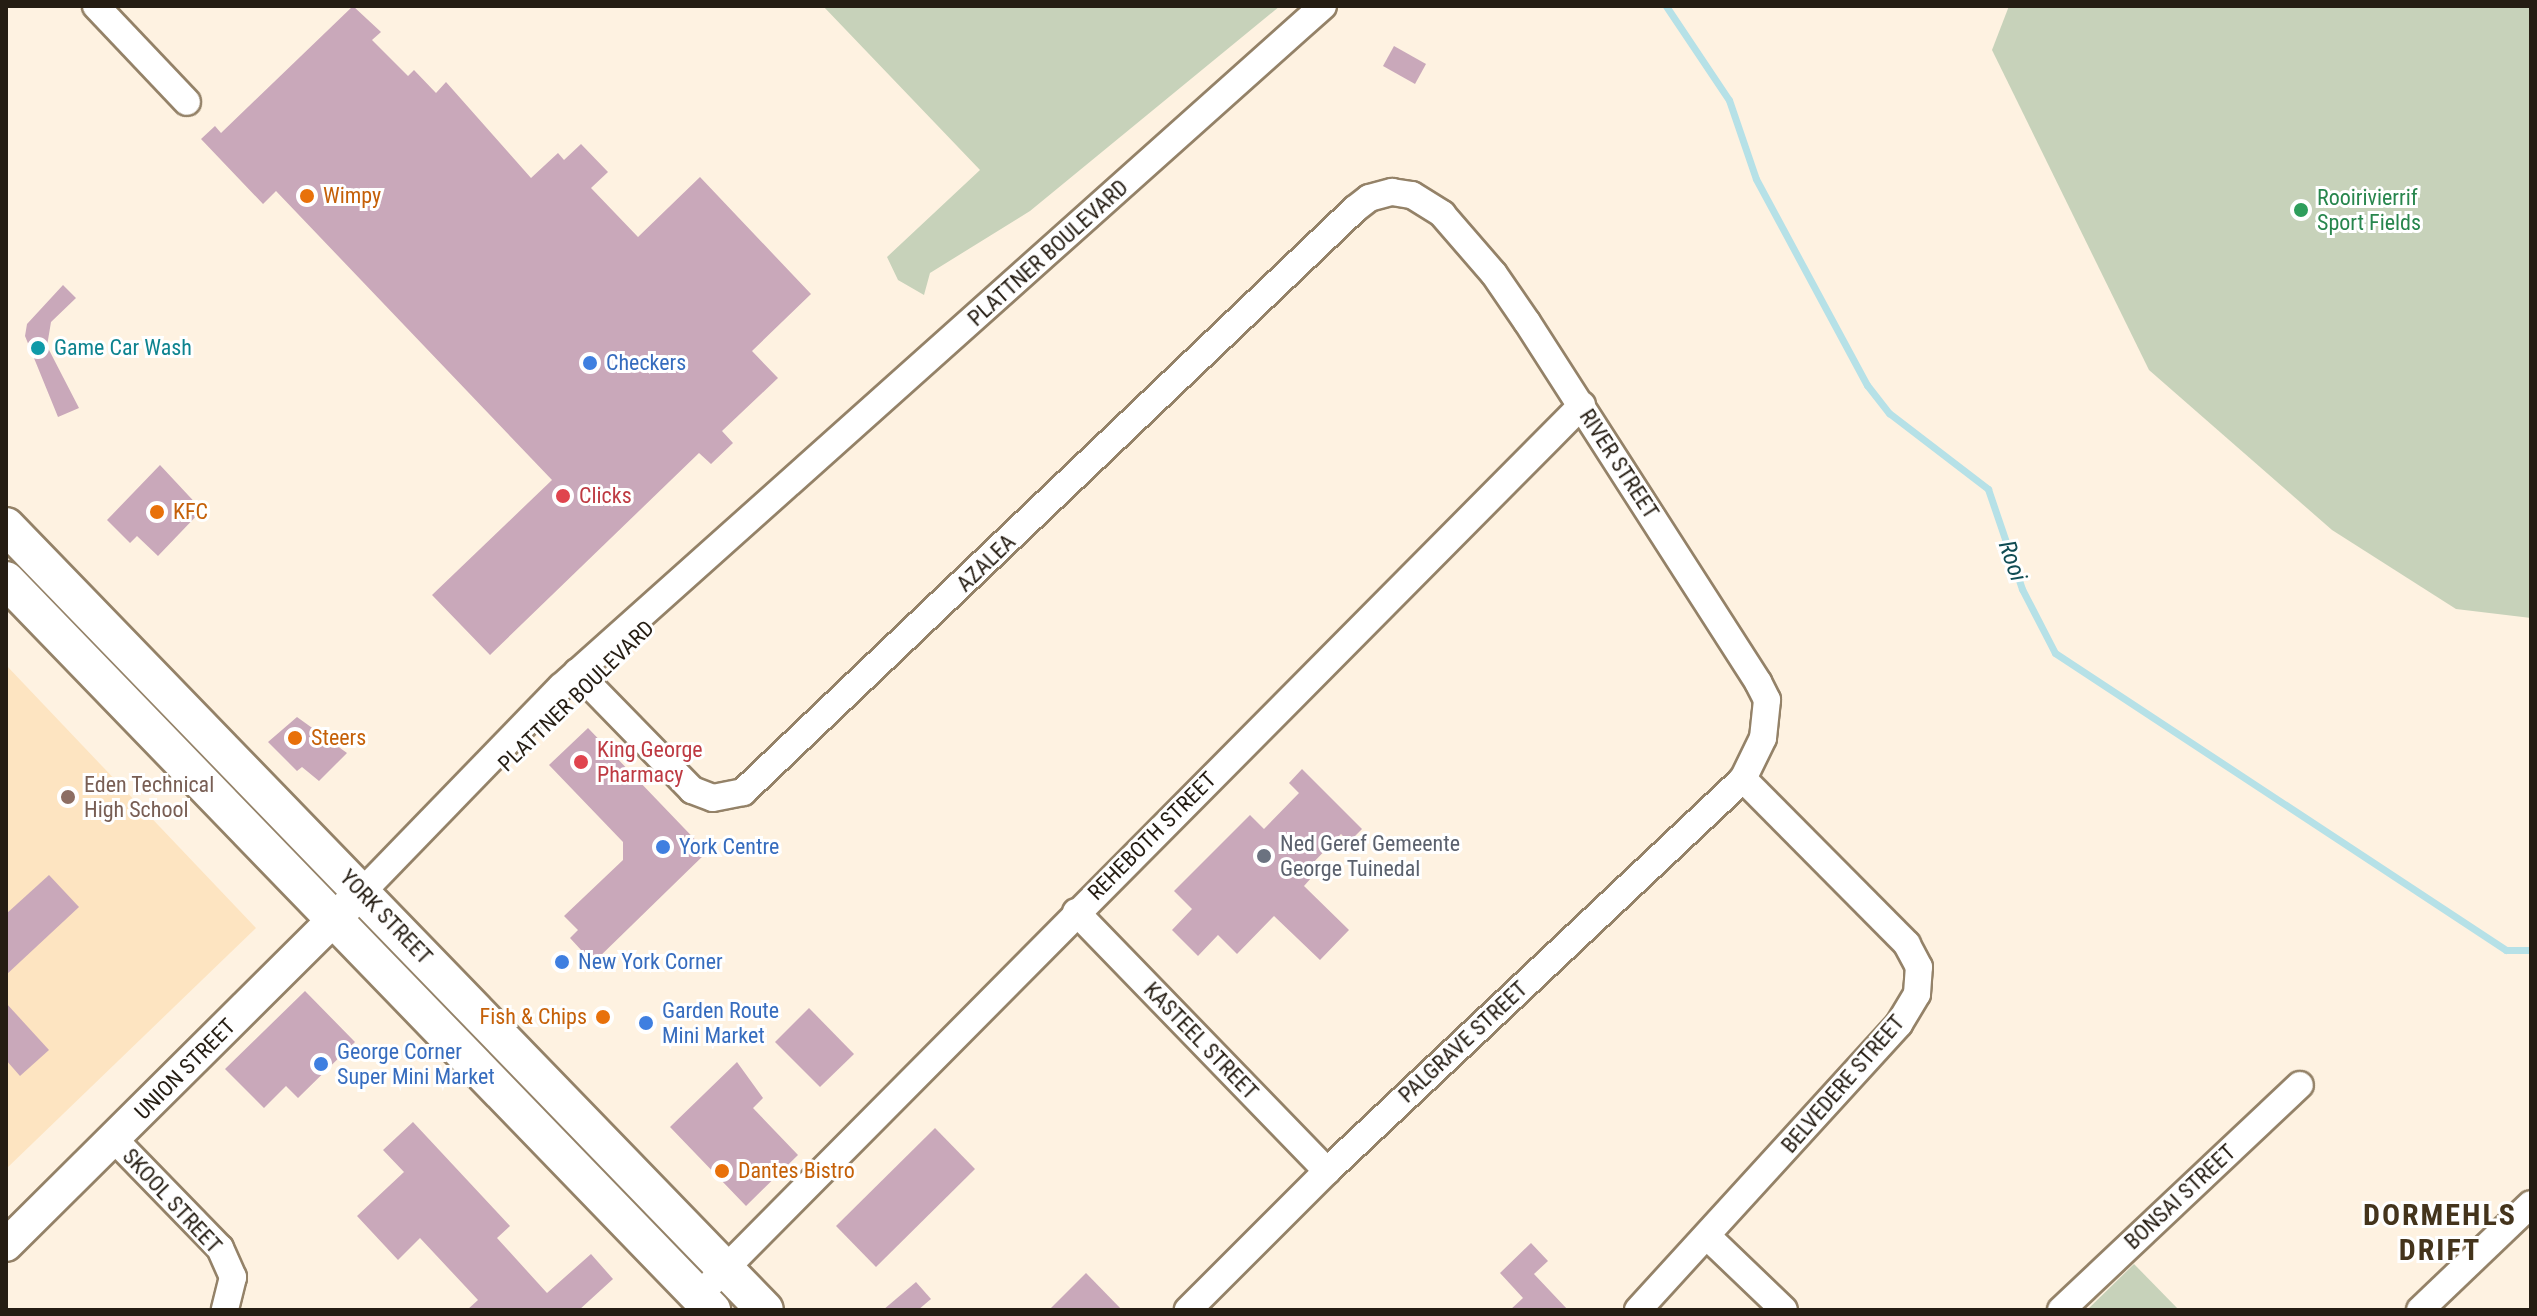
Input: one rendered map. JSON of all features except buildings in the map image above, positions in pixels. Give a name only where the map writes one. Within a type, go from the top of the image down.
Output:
[{"type":"main road","name":"YORK STREET","points":[[6,526],[765,1310]]},
{"type":"main road","name":"YORK STREET","points":[[6,580],[336,919],[702,1306]]},
{"type":"street","points":[[96,6],[187,102]]},
{"type":"street","name":"PLATTNER BOULEVARD","points":[[362,892],[440,815],[467,801],[582,678],[742,522],[773,501],[1323,6]]},
{"type":"street","name":"RIVER STREET","points":[[1392,192],[1427,203],[1457,231],[1494,274],[1582,405],[1767,700],[1763,738],[1743,779]]},
{"type":"street","name":"AZALEA","points":[[582,678],[692,790],[713,798],[743,792],[1355,209],[1369,198],[1392,192]]},
{"type":"street","name":"REHEBOTH STREET","points":[[702,1306],[723,1266],[1582,405]]},
{"type":"street","name":"PALGRAVE STREET","points":[[1188,1310],[1327,1171],[1743,779]]},
{"type":"street","name":"BELVEDERE STREET","points":[[1638,1310],[1708,1237],[1899,1024],[1917,994],[1919,967],[1907,944],[1743,779]]},
{"type":"street","name":"UNION STREET","points":[[6,1245],[362,892]]},
{"type":"street","name":"KASTEEL STREET","points":[[1076,912],[1327,1171]]},
{"type":"street","name":"BONSAI STREET","points":[[2061,1310],[2300,1085]]},
{"type":"street","name":"SKOOL STREET","points":[[114,1139],[220,1248],[233,1277],[225,1310]]},
{"type":"street","points":[[2420,1310],[2531,1204]]},
{"type":"street","points":[[1708,1237],[1784,1310]]},
{"type":"shaded area","name":"Eden Technical High School","points":[[6,665],[256,928],[6,1169]]},
{"type":"green space","points":[[823,6],[1280,6],[1030,211],[930,273],[924,295],[898,280],[887,257],[980,170]]},
{"type":"green space","name":"Rooirivierrif Sport Fields","points":[[2009,6],[2531,6],[2531,618],[2456,609],[2332,530],[2149,370],[1992,50]]},
{"type":"green space","points":[[2134,1264],[2179,1310],[2087,1310]]},
{"type":"waterway","name":"Rooi","points":[[1666,6],[1729,100],[1756,179],[1867,385],[1889,413],[1988,489],[2022,589],[2055,653],[2506,950],[2531,950]]},
{"type":"place","name":"Wimpy","points":[[307,196]]},
{"type":"place","name":"Rooirivierrif Sport Fields","points":[[2301,210]]},
{"type":"place","name":"Game Car Wash","points":[[38,348]]},
{"type":"place","name":"Checkers","points":[[590,363]]},
{"type":"place","name":"Clicks","points":[[563,496]]},
{"type":"place","name":"KFC","points":[[157,512]]},
{"type":"place","name":"Steers","points":[[295,738]]},
{"type":"place","name":"King George Pharmacy","points":[[581,762]]},
{"type":"place","name":"Eden Technical High School","points":[[68,797]]},
{"type":"place","name":"York Centre","points":[[663,847]]},
{"type":"place","name":"Ned Geref Gemeente George Tuinedal","points":[[1264,856]]},
{"type":"place","name":"New York Corner","points":[[562,962]]},
{"type":"place","name":"Fish & Chips","points":[[603,1017]]},
{"type":"place","name":"Garden Route Mini Market","points":[[646,1023]]},
{"type":"place","name":"George Corner Super Mini Market","points":[[321,1064]]},
{"type":"place","name":"Dantes Bistro","points":[[722,1171]]},
{"type":"district","name":"DORMEHLS DRIFT","points":[[2440,1232]]}]
